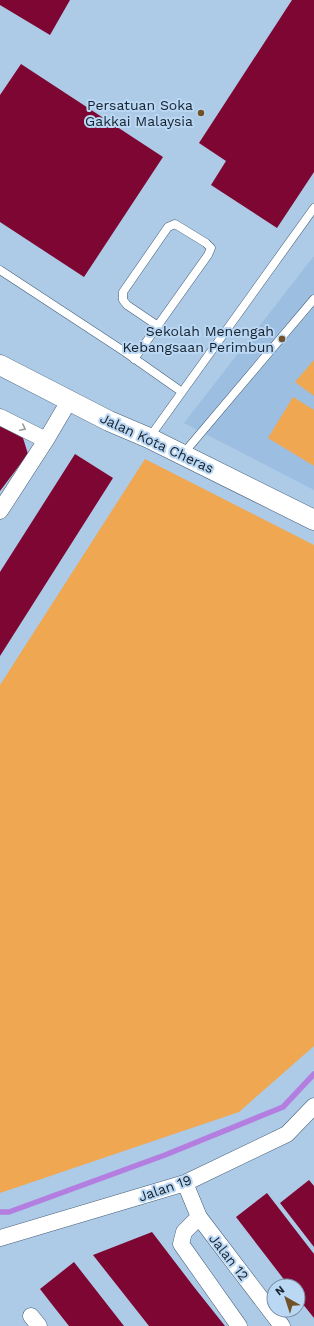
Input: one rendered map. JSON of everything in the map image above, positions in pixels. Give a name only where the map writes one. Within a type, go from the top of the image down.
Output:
[{"type":"street","name":"Jalan Kota Cheras","points":[[0,365],[109,421],[149,438],[314,520]]},
{"type":"street","points":[[1,509],[46,440],[69,401]]},
{"type":"street","points":[[0,417],[46,440]]},
{"type":"street","name":"Jalan 19","points":[[0,1238],[185,1183],[287,1134],[314,1106]]},
{"type":"street","name":"Jalan 12","points":[[185,1183],[199,1217],[282,1326]]},
{"type":"street","points":[[199,1217],[184,1232],[180,1244],[239,1326]]},
{"type":"lane","points":[[149,438],[314,208]]},
{"type":"lane","points":[[134,359],[158,326],[208,255],[211,248],[206,243],[175,224],[168,227],[123,292],[123,300],[127,305],[158,326]]},
{"type":"lane","points":[[0,270],[182,392]]},
{"type":"lane","points":[[182,455],[314,299]]},
{"type":"shaded area","name":"Sekolah Menengah Kebangsaan Perimbun","points":[[314,256],[314,490],[184,423]]},
{"type":"shaded area","points":[[314,360],[314,396],[295,382]]},
{"type":"shaded area","points":[[293,397],[314,410],[314,466],[268,438]]},
{"type":"shaded area","points":[[145,459],[314,545],[314,1046],[239,1112],[0,1193],[0,685]]},
{"type":"building","points":[[0,0],[70,0],[50,35],[0,5]]},
{"type":"building","points":[[292,0],[314,0],[314,172],[277,228],[211,185],[226,161],[199,143]]},
{"type":"building","points":[[21,64],[163,157],[84,277],[0,222],[0,95]]},
{"type":"building","points":[[0,426],[23,438],[28,454],[0,491]]},
{"type":"building","points":[[75,454],[113,478],[0,656],[0,572]]},
{"type":"building","points":[[309,1180],[314,1186],[314,1247],[280,1203]]},
{"type":"building","points":[[267,1193],[314,1254],[314,1318],[306,1308],[306,1278],[283,1278],[236,1217]]},
{"type":"building","points":[[152,1232],[225,1326],[149,1326],[93,1255]]},
{"type":"building","points":[[74,1262],[124,1326],[69,1326],[54,1307],[40,1289]]},
{"type":"waterway","points":[[0,1212],[9,1212],[165,1155],[283,1107],[314,1074]]},
{"type":"place","name":"Persatuan Soka Gakkai Malaysia","points":[[201,113]]},
{"type":"place","name":"Sekolah Menengah Kebangsaan Perimbun","points":[[282,339]]}]
